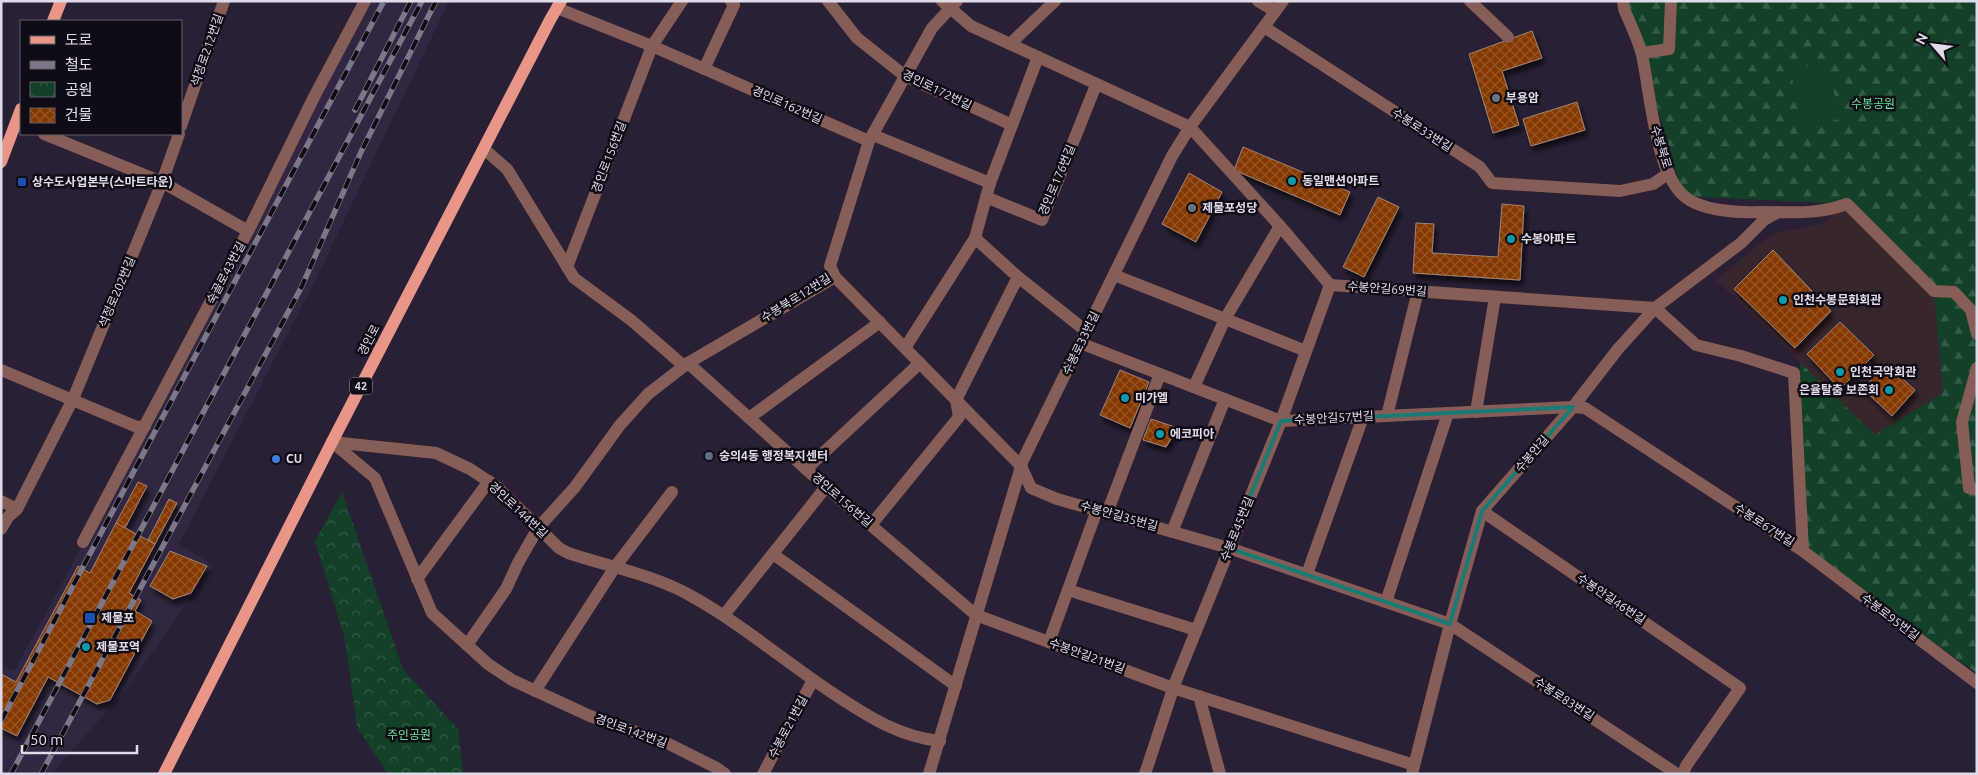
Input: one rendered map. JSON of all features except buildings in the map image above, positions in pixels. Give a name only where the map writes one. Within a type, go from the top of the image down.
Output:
[{"type":"main road","points":[[54,20],[61,1]]},
{"type":"main road","name":"경인로","points":[[164,774],[332,442],[559,4]]},
{"type":"main road","points":[[1,162],[19,124]]},
{"type":"street","name":"석정로212번길","points":[[182,123],[224,1]]},
{"type":"street","name":"숙골로43번길","points":[[83,542],[248,231],[365,1]]},
{"type":"street","points":[[652,46],[682,1]]},
{"type":"street","points":[[704,69],[734,5],[731,1]]},
{"type":"street","name":"경인로172번길","points":[[828,1],[857,38],[905,76],[1012,126]]},
{"type":"street","points":[[1010,44],[1055,1]]},
{"type":"street","points":[[1258,1],[1279,6]]},
{"type":"street","points":[[1470,1],[1508,38]]},
{"type":"street","name":"수봉북로","points":[[1623,1],[1642,53],[1652,116],[1669,173],[1683,196],[1703,207],[1750,212],[1808,213],[1831,210],[1847,204],[1934,291],[1954,292],[1971,310],[1977,334]]},
{"type":"street","points":[[1642,53],[1669,49],[1670,1]]},
{"type":"street","name":"경인로162번길","points":[[559,4],[704,69],[871,138],[990,183]]},
{"type":"street","points":[[949,4],[971,26],[1190,127]]},
{"type":"street","name":"수봉북로12번길","points":[[538,528],[575,487],[620,425],[648,394],[686,364],[835,277],[830,266],[832,257],[871,138],[932,28],[949,4]]},
{"type":"street","name":"수봉로33번길","points":[[929,774],[1021,466],[1172,156],[1190,127],[1279,6]]},
{"type":"street","name":"수봉로33번길","points":[[1264,27],[1480,167],[1492,183],[1620,191],[1652,184],[1669,173]]},
{"type":"street","name":"경인로156번길","points":[[566,267],[652,46]]},
{"type":"street","points":[[906,348],[975,238],[990,183],[1038,57]]},
{"type":"street","name":"경인로176번길","points":[[986,197],[1042,220],[1096,85]]},
{"type":"street","name":"수봉안길69번길","points":[[1190,127],[1280,226],[1330,285],[1656,308]]},
{"type":"street","points":[[46,135],[162,184],[248,231]]},
{"type":"street","points":[[162,184],[179,135]]},
{"type":"street","name":"경인로156번길","points":[[484,149],[507,169],[574,278],[686,364],[976,615]]},
{"type":"street","name":"석정로202번길","points":[[18,509],[73,399],[162,184]]},
{"type":"street","name":"수봉안길","points":[[1413,769],[1450,624],[1482,511],[1573,407],[1618,349],[1656,308],[1741,243],[1764,220],[1778,212]]},
{"type":"street","points":[[1194,387],[1225,319],[1280,226]]},
{"type":"street","points":[[975,238],[1018,276],[1086,331]]},
{"type":"street","points":[[1114,275],[1306,351]]},
{"type":"street","points":[[871,525],[959,417],[956,400],[1018,276]]},
{"type":"street","name":"수봉안길35번길","points":[[835,277],[1021,466],[1031,488],[1057,498],[1229,548],[1450,624]]},
{"type":"street","name":"수봉로45번길","points":[[1145,774],[1173,688],[1281,421],[1330,285]]},
{"type":"street","points":[[1387,416],[1418,291]]},
{"type":"street","points":[[1476,412],[1494,297]]},
{"type":"street","name":"수봉로67번길","points":[[1656,308],[1696,345],[1740,356],[1794,373],[1803,551]]},
{"type":"street","points":[[749,418],[880,322]]},
{"type":"street","name":"수봉안길57번길","points":[[1080,344],[1281,421],[1573,407]]},
{"type":"street","points":[[806,469],[920,363]]},
{"type":"street","points":[[1977,368],[1962,422],[1969,488],[1977,490]]},
{"type":"street","points":[[1,370],[136,427],[145,426]]},
{"type":"street","points":[[1049,642],[1068,590],[1160,374]]},
{"type":"street","points":[[1172,532],[1225,399]]},
{"type":"street","name":"수봉로67번길","points":[[1573,407],[1585,408],[1598,415],[1803,551]]},
{"type":"street","points":[[1386,602],[1448,413]]},
{"type":"street","points":[[1307,574],[1363,417]]},
{"type":"street","name":"경인로144번길","points":[[332,442],[436,453],[470,469],[496,486],[559,548],[568,553],[674,586],[724,615],[813,680],[868,716],[908,735],[940,741]]},
{"type":"street","name":"경인로142번길","points":[[332,442],[375,478],[432,614],[488,664],[512,680],[590,716],[667,743],[725,774]]},
{"type":"street","points":[[417,579],[489,481]]},
{"type":"street","points":[[724,615],[826,487]]},
{"type":"street","points":[[535,690],[615,567],[672,492]]},
{"type":"street","points":[[1,501],[18,509],[8,517],[1,529]]},
{"type":"street","name":"수봉안길46번길","points":[[1482,511],[1740,688],[1686,766],[1683,774]]},
{"type":"street","points":[[467,645],[506,589],[538,528]]},
{"type":"street","name":"수봉로95번길","points":[[1803,551],[1977,684]]},
{"type":"street","points":[[773,554],[956,686]]},
{"type":"street","points":[[1068,590],[1196,630]]},
{"type":"street","name":"수봉안길21번길","points":[[976,615],[1173,688],[1413,769]]},
{"type":"street","name":"수봉로83번길","points":[[1450,624],[1677,774]]},
{"type":"street","name":"수봉로21번길","points":[[762,774],[813,680]]},
{"type":"street","points":[[1199,696],[1220,774]]},
{"type":"highlighted area","points":[[1573,407],[1482,511],[1450,624],[1229,548],[1281,421]]},
{"type":"shaded area","points":[[371,1],[449,1],[316,279],[179,544],[213,565],[125,691],[51,774],[1,774],[1,667],[14,671]]},
{"type":"shaded area","points":[[1847,204],[1934,291],[1943,393],[1875,435],[1716,280],[1772,234],[1822,224]]},
{"type":"green space","name":"수봉공원","points":[[1623,1],[1977,1],[1977,673],[1803,551],[1800,362],[1875,435],[1943,393],[1934,291],[1847,204],[1683,196],[1642,53]]},
{"type":"green space","points":[[1825,63],[1842,118],[1804,129],[1790,70]]},
{"type":"green space","name":"주인공원","points":[[342,492],[403,669],[458,729],[463,774],[388,774],[357,727],[345,639],[315,541]]},
{"type":"railway","points":[[1,721],[384,1]]},
{"type":"railway","points":[[355,110],[411,1]]},
{"type":"railway","points":[[11,774],[422,1]]},
{"type":"railway","points":[[41,774],[302,286],[361,152],[436,1]]},
{"type":"place","name":"부용암","points":[[1496,98]]},
{"type":"place","name":"동일맨션아파트","points":[[1292,181]]},
{"type":"place","name":"상수도사업본부(스마트타운)","points":[[22,182]]},
{"type":"place","name":"제물포성당","points":[[1192,208]]},
{"type":"place","name":"수봉아파트","points":[[1511,239]]},
{"type":"place","name":"인천수봉문화회관","points":[[1783,300]]},
{"type":"place","name":"인천국악회관","points":[[1840,372]]},
{"type":"place","name":"은율탈춤 보존회","points":[[1889,390]]},
{"type":"place","name":"미가엘","points":[[1125,398]]},
{"type":"place","name":"에코피아","points":[[1160,434]]},
{"type":"place","name":"숭의4동 행정복지센터","points":[[709,456]]},
{"type":"place","name":"CU","points":[[276,459]]},
{"type":"place","name":"제물포","points":[[90,618]]},
{"type":"place","name":"제물포역","points":[[86,647]]}]
